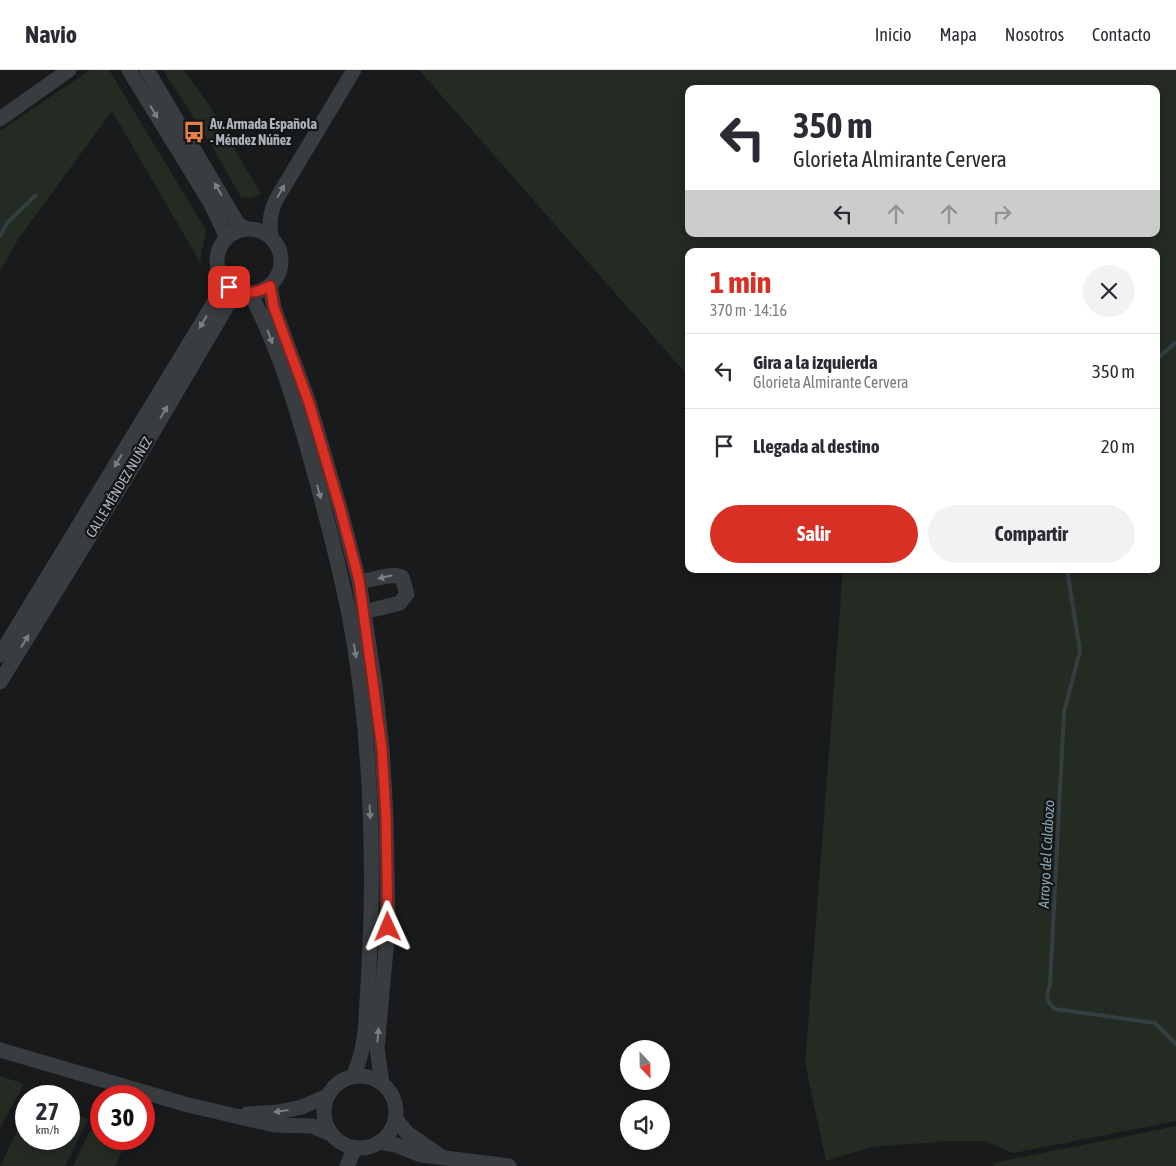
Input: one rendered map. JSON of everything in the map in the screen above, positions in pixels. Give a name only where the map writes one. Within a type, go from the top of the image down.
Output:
[{"type":"street","points":[[0,119],[69,70]]},
{"type":"street","points":[[129,70],[210,202],[224,229],[226,238]]},
{"type":"street","points":[[147,70],[238,224],[245,228]]},
{"type":"street","points":[[271,237],[270,211],[354,70]]},
{"type":"street","points":[[245,228],[265,232],[279,248],[282,258],[279,273],[270,286],[261,291],[244,293],[229,287],[221,279],[216,257],[219,247],[226,238],[235,231],[245,228]]},
{"type":"street","name":"CALLE MÉNDEZ NUÑEZ","points":[[0,655],[220,293],[221,279]]},
{"type":"street","points":[[270,286],[274,308],[309,403],[340,508],[359,580],[364,612],[382,749],[386,817],[388,927],[377,1048],[382,1083]]},
{"type":"street","points":[[244,293],[263,319],[302,428],[321,497],[350,619],[359,677],[366,740],[372,840],[370,958],[365,1028],[363,1046],[354,1076]]},
{"type":"street","name":"CALLE MÉNDEZ NUÑEZ","points":[[0,682],[133,466],[227,306],[244,293]]},
{"type":"street","points":[[359,580],[369,581],[396,575],[402,577],[406,587],[407,594],[400,603],[364,612]]},
{"type":"street","points":[[0,1050],[188,1105],[274,1125],[312,1126],[331,1134],[345,1145],[355,1148],[363,1148],[379,1142],[392,1127],[396,1108],[393,1098],[382,1083],[363,1076],[354,1076],[343,1080],[333,1087],[327,1096],[324,1106],[326,1125],[331,1134]]},
{"type":"street","points":[[231,1115],[278,1112],[302,1107],[327,1096]]},
{"type":"street","points":[[395,1118],[407,1133],[444,1158]]},
{"type":"street","points":[[379,1142],[396,1145],[421,1155],[509,1166]]},
{"type":"street","points":[[347,1166],[355,1148]]},
{"type":"shaded area","points":[[90,70],[109,70],[206,230],[200,262],[112,111],[19,238],[0,271],[0,131]]},
{"type":"shaded area","points":[[163,70],[184,70],[211,108],[261,194],[251,198],[241,197],[213,148]]},
{"type":"shaded area","points":[[419,70],[1176,70],[1176,1121],[1013,1153],[985,1141],[949,1141],[871,1147],[826,1161],[805,1063],[843,573],[1160,573],[1160,248],[685,248],[685,372]]},
{"type":"shaded area","points":[[0,1076],[24,1084],[15,1085],[15,1100],[0,1128]]},
{"type":"shaded area","points":[[80,1116],[88,1119],[80,1135]]},
{"type":"shaded area","points":[[1176,1126],[1176,1166],[994,1166],[993,1163]]},
{"type":"shaded area","points":[[90,1131],[90,1150],[123,1150],[115,1166],[73,1166]]},
{"type":"shaded area","points":[[15,1135],[15,1150],[73,1150],[65,1166],[0,1166]]},
{"type":"waterway","points":[[0,236],[8,222],[36,195]]},
{"type":"waterway","name":"Arroyo del Calabozo","points":[[1160,356],[1176,342]]},
{"type":"waterway","name":"Arroyo del Calabozo","points":[[1068,573],[1080,651],[1064,712],[1050,984],[1047,998],[1055,1009],[1155,1023],[1176,1044]]},
{"type":"place","name":"Av. Armada Española - Méndez Núñez","points":[[194,132]]},
{"type":"route","points":[[229,287],[239,292],[250,293],[261,291],[270,286],[274,308],[309,403],[359,580],[382,749],[386,817],[388,927]]}]
